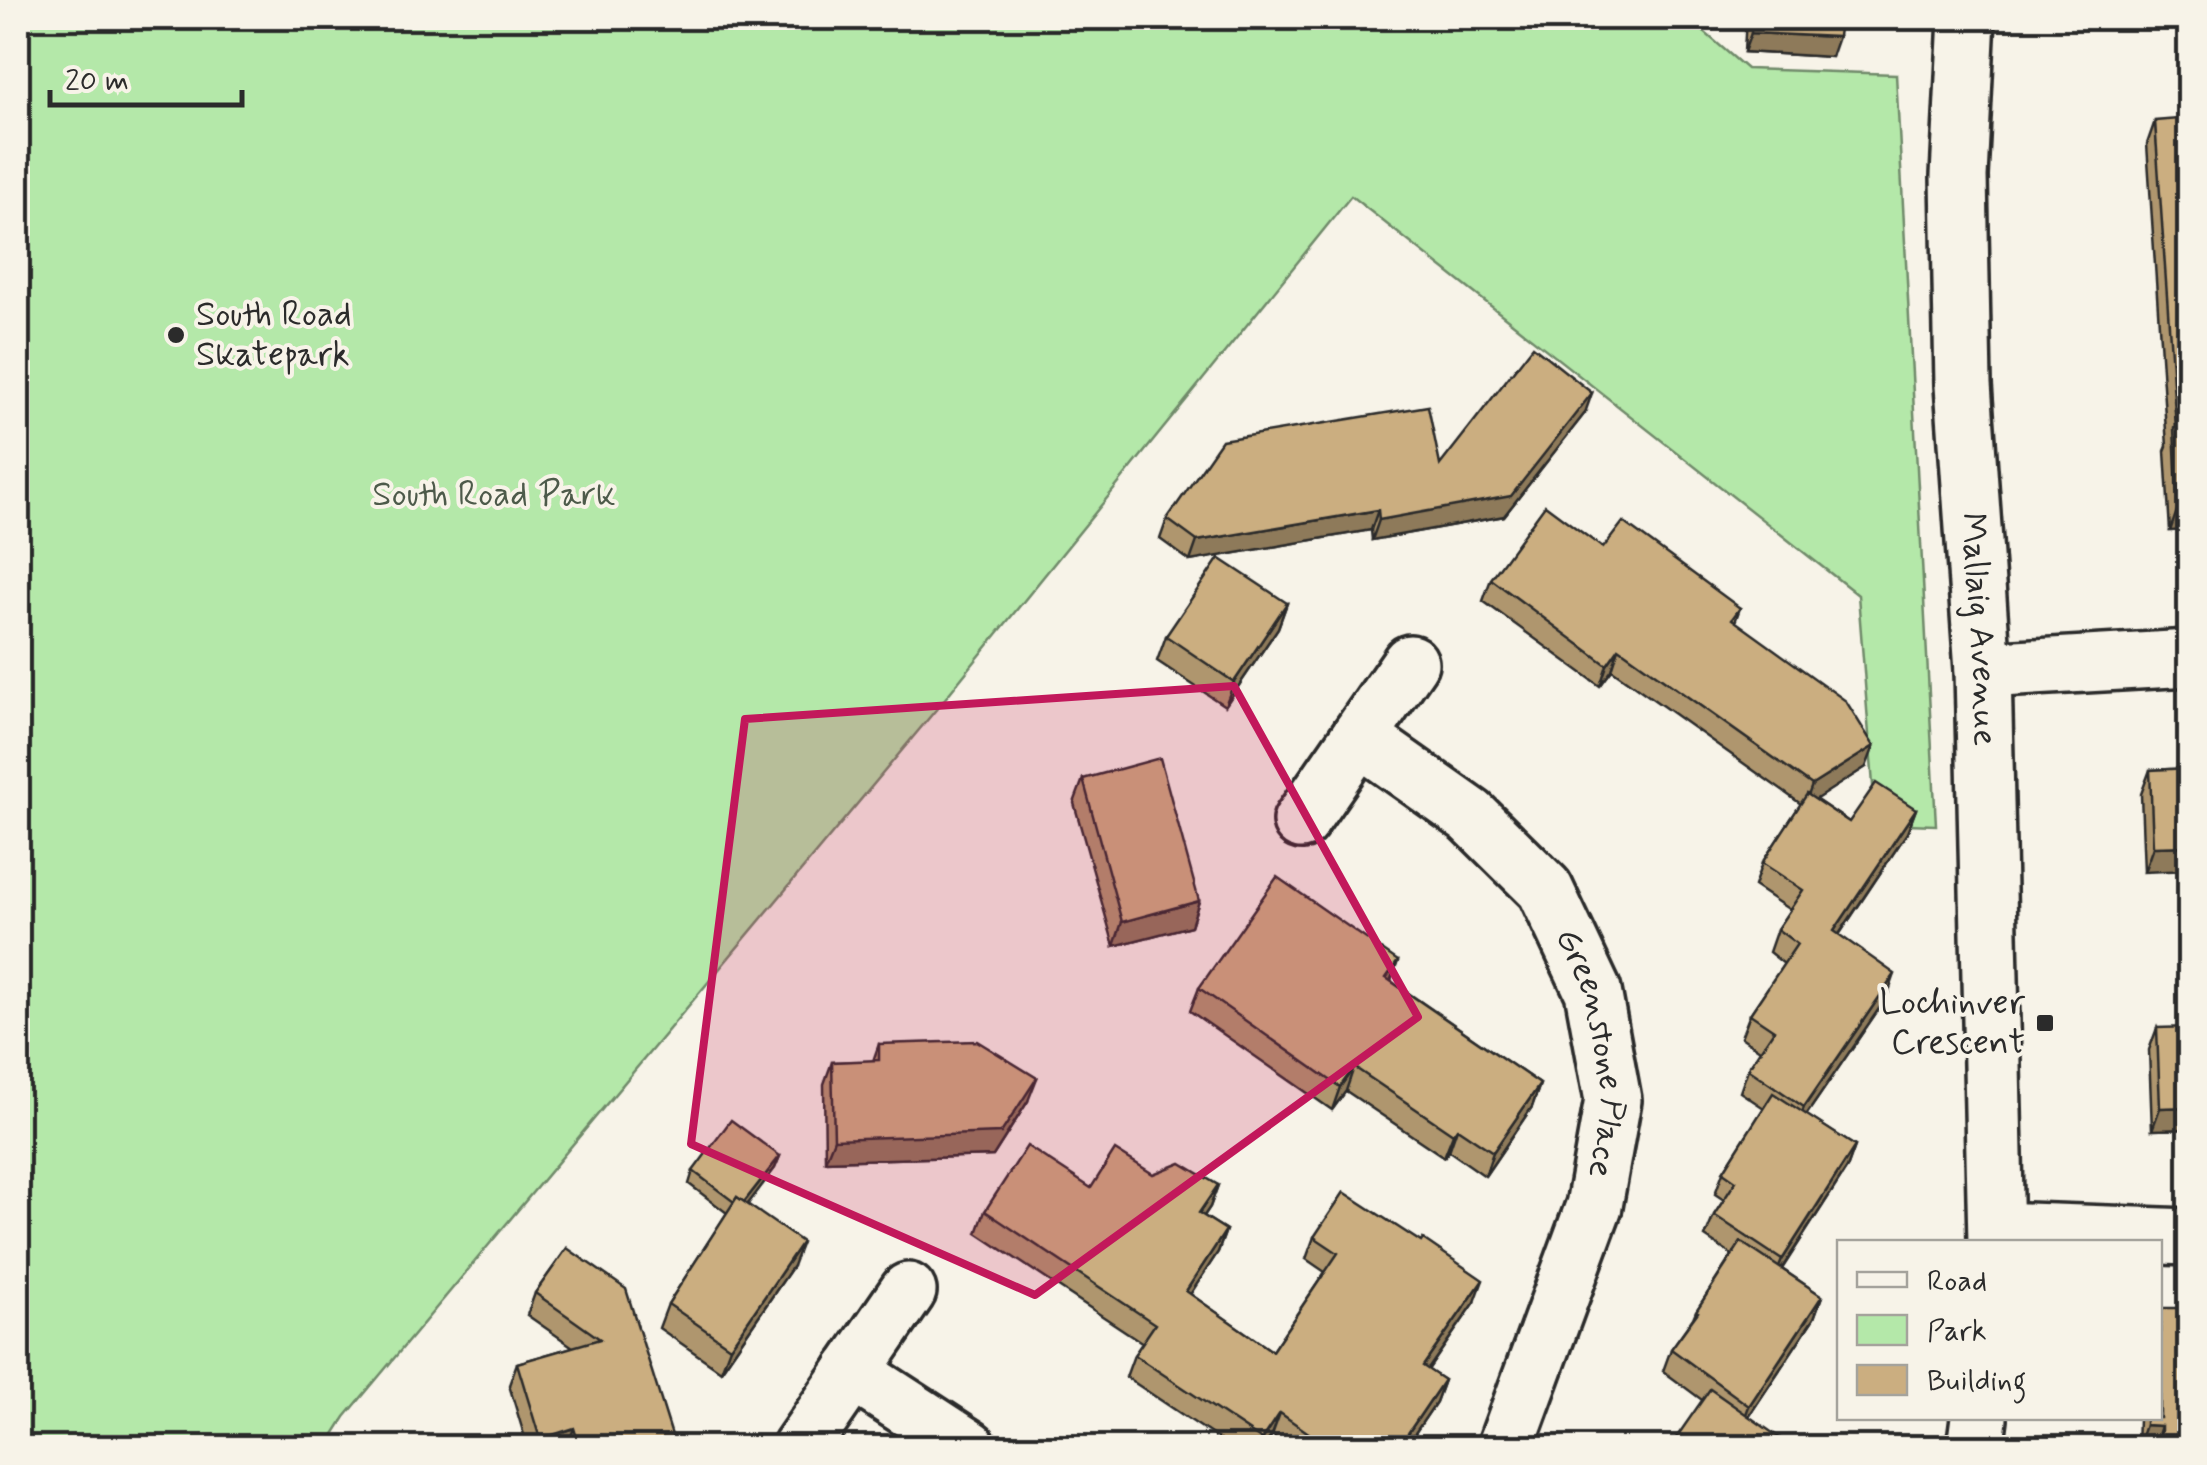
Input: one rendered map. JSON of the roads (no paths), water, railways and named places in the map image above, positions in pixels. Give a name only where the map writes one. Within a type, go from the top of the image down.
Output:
[{"type":"street","name":"Mallaig Avenue","points":[[1967,18],[1958,176],[1962,346],[1983,670],[1996,1236]]},
{"type":"street","points":[[1983,670],[2190,658]]},
{"type":"street","points":[[1301,820],[1410,662]]},
{"type":"street","name":"Greenstone Place","points":[[1359,737],[1471,816],[1545,889],[1594,991],[1613,1100],[1594,1206],[1506,1448]]},
{"type":"street","points":[[1996,1236],[2190,1237]]},
{"type":"street","points":[[800,1448],[908,1291]]},
{"type":"street","points":[[852,1372],[968,1448]]},
{"type":"street","points":[[1975,1448],[1980,1420]]},
{"type":"place","name":"South Road Skatepark","points":[[176,335]]},
{"type":"place","name":"Lochinver Crescent","points":[[2045,1023]]},
{"type":"park label","name":"South Road Park","points":[[494,495]]}]
